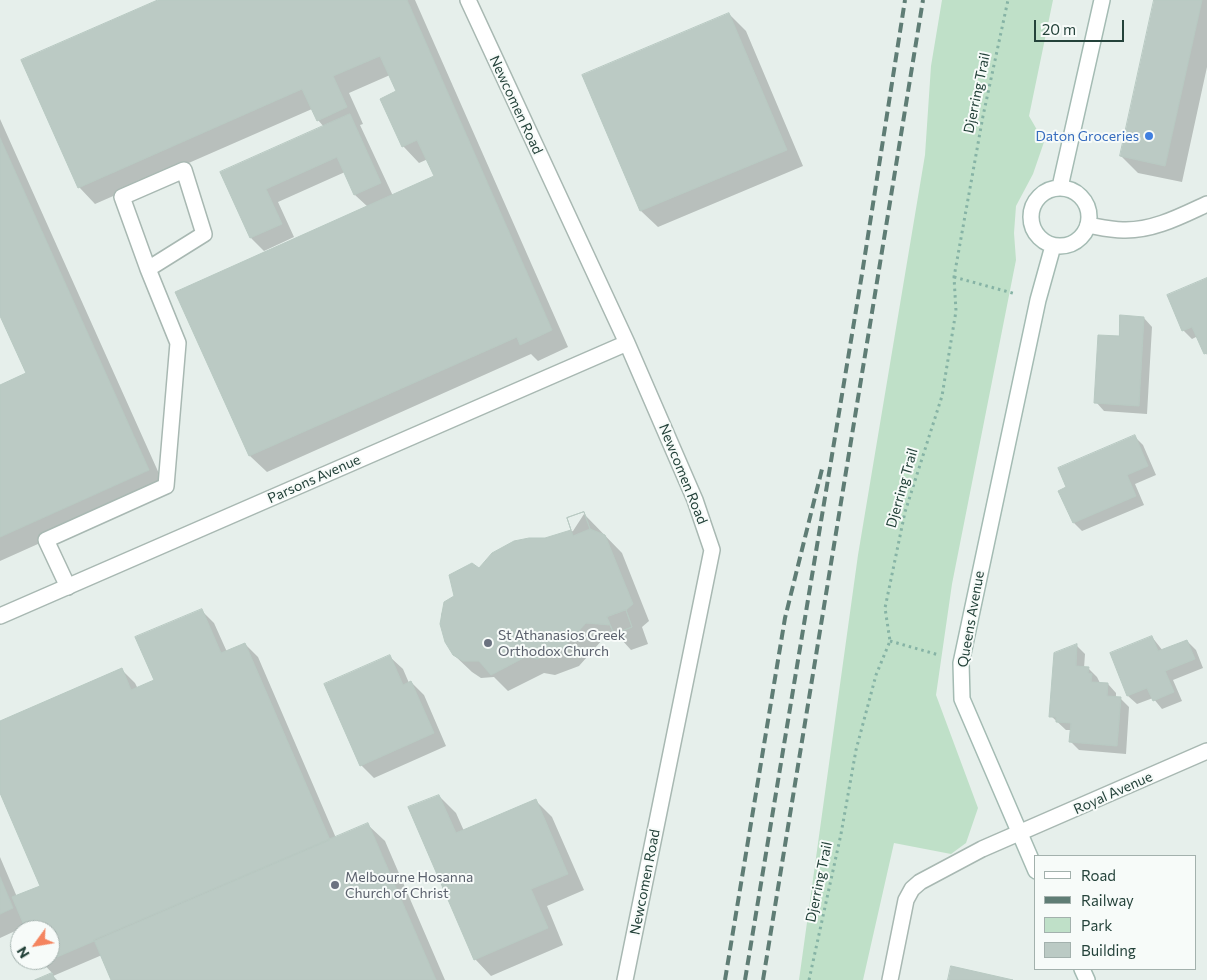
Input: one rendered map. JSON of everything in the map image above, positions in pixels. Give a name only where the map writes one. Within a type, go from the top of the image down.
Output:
[{"type":"street","name":"Newcomen Road","points":[[468,0],[627,343],[695,500],[712,550],[625,980]]},
{"type":"street","points":[[1060,187],[1102,0]]},
{"type":"street","points":[[68,587],[46,540],[166,486],[178,343],[148,269],[122,197],[184,170],[204,234],[148,269]]},
{"type":"street","points":[[1060,187],[1075,192],[1086,204],[1089,214],[1088,225],[1078,240],[1062,247],[1053,246],[1037,236],[1030,218],[1031,208],[1042,192],[1060,187]]},
{"type":"street","points":[[1088,225],[1133,230],[1163,224],[1207,204]]},
{"type":"street","name":"Queens Avenue","points":[[1034,867],[1018,834],[962,699],[961,663],[1038,300],[1053,246]]},
{"type":"street","name":"Parsons Avenue","points":[[0,616],[627,343]]},
{"type":"street","name":"Royal Avenue","points":[[1018,834],[1207,751]]},
{"type":"street","points":[[890,980],[906,900],[912,889],[932,875],[982,849],[1018,834]]},
{"type":"path","name":"Djerring Trail","points":[[809,980],[841,834],[856,750],[876,675],[890,640],[885,608],[905,512],[942,396],[956,311],[954,278],[983,116],[1008,0]]},
{"type":"path","points":[[954,278],[1038,300]]},
{"type":"path","points":[[890,640],[961,663]]},
{"type":"green space","points":[[942,0],[1053,0],[1029,116],[1044,142],[1033,174],[1016,206],[1014,233],[1016,260],[952,584],[936,695],[978,808],[966,843],[951,854],[894,843],[863,980],[799,980],[858,555],[925,155],[931,66]]},
{"type":"building","points":[[158,0],[407,0],[552,330],[520,345],[517,337],[249,456],[175,292],[434,176],[417,140],[402,147],[380,99],[396,91],[380,56],[333,76],[347,107],[317,121],[302,89],[78,188],[21,60]]},
{"type":"building","points":[[1154,0],[1202,0],[1165,166],[1120,156]]},
{"type":"building","points":[[729,13],[787,150],[640,211],[582,75]]},
{"type":"building","points":[[350,114],[381,183],[354,195],[337,157],[266,189],[282,224],[250,238],[220,172]]},
{"type":"building","points":[[0,138],[149,470],[0,537],[0,385],[26,373],[0,316]]},
{"type":"building","points":[[1207,278],[1207,353],[1204,354],[1192,327],[1182,331],[1167,295]]},
{"type":"building","points":[[1120,315],[1144,317],[1139,406],[1094,403],[1098,335],[1119,336]]},
{"type":"building","points":[[1135,435],[1148,466],[1127,475],[1136,496],[1073,523],[1058,491],[1066,487],[1058,468]]},
{"type":"building","points":[[584,512],[590,529],[605,535],[633,604],[626,610],[632,627],[614,634],[610,625],[586,623],[562,649],[537,659],[527,656],[491,675],[479,661],[463,661],[453,655],[445,642],[440,624],[444,602],[454,596],[449,575],[472,563],[479,568],[492,553],[514,541],[529,538],[545,538],[571,530],[567,518]]},
{"type":"building","points":[[584,512],[590,529],[573,536],[567,518]]},
{"type":"building","points":[[202,609],[221,653],[245,643],[330,840],[60,956],[60,920],[22,920],[12,897],[40,886],[0,793],[0,721],[122,668],[131,690],[154,680],[135,637]]},
{"type":"building","points":[[626,610],[632,627],[614,634],[607,617]]},
{"type":"building","points":[[1152,636],[1158,651],[1187,640],[1195,659],[1165,671],[1174,692],[1153,701],[1147,688],[1127,696],[1110,653]]},
{"type":"building","points":[[1077,644],[1076,666],[1089,667],[1088,673],[1092,674],[1091,682],[1108,683],[1107,696],[1121,697],[1117,746],[1069,742],[1071,723],[1056,722],[1056,717],[1049,717],[1054,653]]},
{"type":"building","points":[[390,655],[403,685],[411,681],[434,733],[360,766],[324,684]]},
{"type":"building","points":[[439,795],[456,833],[536,799],[568,874],[531,889],[548,928],[474,960],[408,807]]},
{"type":"building","name":"Melbourne Hosanna Church of Christ","points":[[368,823],[436,980],[111,980],[94,940]]},
{"type":"building","points":[[0,877],[13,908],[0,914]]},
{"type":"building","points":[[951,966],[1013,980],[948,980]]},
{"type":"building","points":[[52,973],[55,980],[35,980]]},
{"type":"railway","points":[[745,980],[862,274],[905,0]]},
{"type":"railway","points":[[763,980],[923,0]]},
{"type":"railway","points":[[725,980],[785,618],[822,469]]},
{"type":"place","name":"Daton Groceries","points":[[1149,136]]},
{"type":"place","name":"St Athanasios Greek Orthodox Church","points":[[488,643]]},
{"type":"place","name":"Melbourne Hosanna Church of Christ","points":[[335,885]]}]
